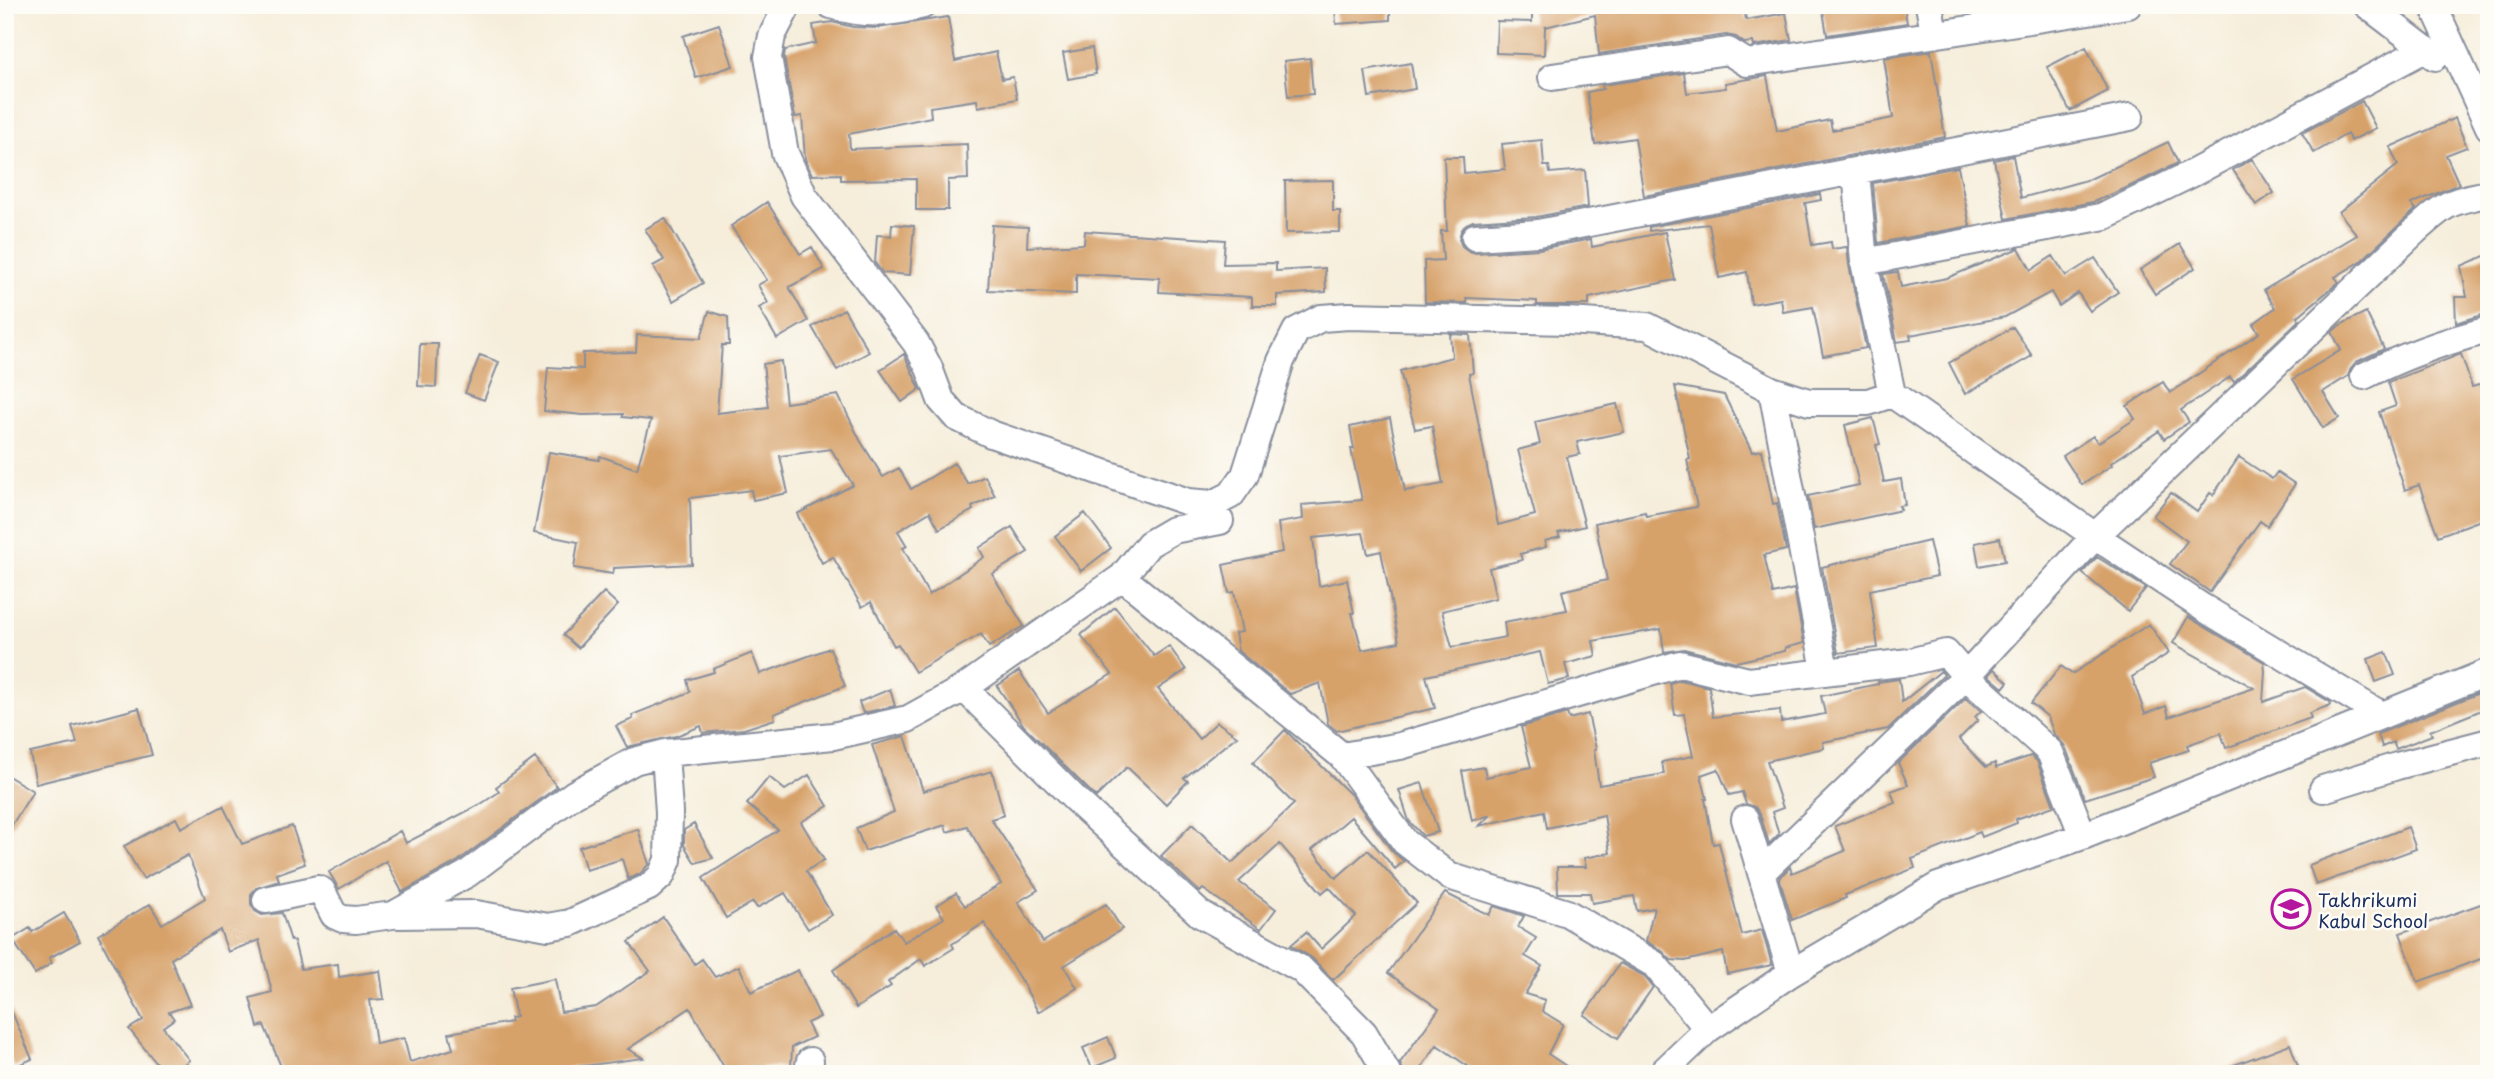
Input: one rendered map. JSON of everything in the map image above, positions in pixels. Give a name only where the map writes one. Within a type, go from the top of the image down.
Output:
[{"type":"street","points":[[788,5],[772,36],[768,57],[785,153],[804,196],[916,343],[941,400],[956,418],[991,434],[1188,502],[1213,504],[1231,495],[1245,475],[1281,361],[1296,331],[1321,318],[1349,316],[1567,321],[1647,326],[1772,390],[1809,402],[1868,402],[1892,394]]},
{"type":"street","points":[[831,5],[853,12],[879,14],[923,5]]},
{"type":"street","points":[[1929,5],[1934,33]]},
{"type":"street","points":[[1552,77],[1728,51],[1747,63],[2128,5]]},
{"type":"street","points":[[2367,5],[2470,84]]},
{"type":"street","points":[[2433,5],[2489,127]]},
{"type":"street","points":[[1864,262],[2105,216],[2193,173],[2425,49]]},
{"type":"street","points":[[1475,237],[1538,233],[2130,117]]},
{"type":"street","points":[[1856,171],[1864,262],[1892,394],[2095,536],[2203,607],[2380,714]]},
{"type":"street","points":[[1761,873],[1966,676],[2095,536],[2441,207],[2456,200],[2489,194]]},
{"type":"street","points":[[2364,376],[2393,361],[2445,341],[2489,330]]},
{"type":"street","points":[[1772,390],[1825,670]]},
{"type":"street","points":[[393,915],[467,874],[573,794],[634,761],[665,753],[834,736],[908,719],[964,688],[1122,578],[1149,544],[1173,530],[1220,522]]},
{"type":"street","points":[[1122,578],[1342,756],[1405,842],[1450,876],[1567,912],[1654,964],[1708,1029]]},
{"type":"street","points":[[1342,756],[1400,746],[1680,664],[1749,681],[1909,662],[1945,653],[1966,676],[2050,752],[2083,836]]},
{"type":"street","points":[[1661,1074],[1708,1029],[1791,973],[1938,886],[2083,836],[2489,672]]},
{"type":"street","points":[[964,688],[1075,799],[1200,914],[1301,969],[1364,1033],[1388,1074]]},
{"type":"street","points":[[2323,789],[2489,742]]},
{"type":"street","points":[[266,900],[318,889],[322,891],[334,915],[343,919],[393,915],[475,914],[548,927],[570,923],[649,887],[661,876],[668,860],[665,753]]},
{"type":"street","points":[[1745,819],[1791,973]]},
{"type":"building","points":[[1335,5],[1390,5],[1390,20],[1336,24]]},
{"type":"building","points":[[1532,5],[1744,5],[1746,20],[1786,13],[1791,40],[1754,46],[1753,42],[1744,43],[1736,37],[1726,35],[1599,54],[1595,15],[1545,27],[1544,55],[1496,53],[1497,21],[1532,22]]},
{"type":"building","points":[[1822,5],[1904,5],[1907,23],[1827,35]]},
{"type":"building","points":[[948,17],[955,61],[996,52],[1002,79],[1013,77],[1017,99],[978,107],[977,100],[930,107],[931,117],[849,134],[850,149],[967,144],[968,179],[948,180],[948,210],[916,210],[916,179],[841,180],[841,174],[812,175],[805,159],[802,116],[795,117],[785,50],[816,43],[813,25],[832,22],[853,27],[878,28]]},
{"type":"building","points":[[719,24],[733,66],[696,78],[683,36]]},
{"type":"building","points":[[2086,47],[2108,91],[2070,111],[2047,67]]},
{"type":"building","points":[[1092,48],[1096,74],[1068,79],[1063,53]]},
{"type":"building","points":[[1931,51],[1945,137],[1644,196],[1635,138],[1595,144],[1587,92],[1603,89],[1602,85],[1684,73],[1687,93],[1726,88],[1725,83],[1767,76],[1777,131],[1830,120],[1832,130],[1893,118],[1884,58]]},
{"type":"building","points":[[1310,58],[1313,94],[1288,96],[1284,61]]},
{"type":"building","points":[[1411,63],[1415,89],[1369,97],[1365,71]]},
{"type":"building","points":[[2362,101],[2376,128],[2351,141],[2347,134],[2314,153],[2302,133]]},
{"type":"building","points":[[2455,118],[2467,147],[2446,155],[2459,184],[2411,204],[2416,209],[2360,262],[2335,277],[2339,282],[2297,317],[2299,320],[2234,382],[2230,377],[2181,410],[2189,422],[2164,439],[2159,431],[2082,485],[2063,456],[2093,436],[2098,443],[2135,419],[2127,406],[2163,382],[2170,393],[2259,333],[2253,324],[2275,308],[2264,290],[2357,235],[2339,212],[2398,165],[2390,147]]},
{"type":"building","points":[[1542,140],[1544,166],[1549,166],[1550,173],[1585,170],[1588,207],[1536,217],[1473,221],[1466,224],[1461,231],[1459,239],[1462,246],[1476,253],[1539,249],[1591,239],[1592,247],[1665,232],[1675,280],[1589,298],[1589,305],[1537,305],[1537,301],[1466,298],[1467,303],[1425,302],[1424,261],[1443,260],[1441,231],[1447,231],[1444,157],[1463,157],[1464,173],[1505,169],[1502,144]]},
{"type":"building","points":[[2168,142],[2178,163],[2124,189],[2093,202],[2006,219],[1994,160],[2013,156],[2021,198],[2090,179]]},
{"type":"building","points":[[2252,159],[2274,193],[2256,205],[2233,170]]},
{"type":"building","points":[[1958,167],[1970,226],[1878,243],[1873,183]]},
{"type":"building","points":[[1333,180],[1333,211],[1340,211],[1340,232],[1286,233],[1285,181]]},
{"type":"building","points":[[1820,194],[1821,200],[1805,203],[1812,245],[1831,242],[1832,249],[1847,247],[1866,348],[1823,356],[1813,307],[1783,312],[1781,299],[1751,304],[1747,272],[1719,278],[1709,224],[1649,231],[1649,227]]},
{"type":"building","points":[[767,202],[800,254],[812,247],[824,269],[789,287],[808,321],[777,339],[759,308],[768,303],[758,285],[767,280],[731,226]]},
{"type":"building","points":[[665,218],[703,283],[673,301],[653,266],[664,260],[645,229]]},
{"type":"building","points":[[892,224],[914,226],[910,275],[883,273],[875,263],[877,235],[891,236]]},
{"type":"building","points":[[992,225],[1028,227],[1027,247],[1084,244],[1085,231],[1225,240],[1223,264],[1276,263],[1276,271],[1325,268],[1326,292],[1277,295],[1277,306],[1252,306],[1252,297],[1159,292],[1160,278],[1076,274],[1076,294],[988,290]]},
{"type":"building","points":[[2180,244],[2195,268],[2155,294],[2140,270]]},
{"type":"building","points":[[2019,248],[2031,270],[2053,256],[2066,276],[2095,258],[2118,292],[2090,311],[2078,293],[2059,306],[2051,292],[2005,317],[1910,335],[1911,340],[1897,342],[1883,274],[1898,272],[1901,287],[1947,278]]},
{"type":"building","points":[[2489,254],[2489,313],[2456,323],[2455,297],[2467,297],[2461,266]]},
{"type":"building","points":[[844,309],[869,352],[837,370],[812,327]]},
{"type":"building","points":[[709,311],[728,317],[729,345],[722,345],[717,413],[768,407],[763,364],[781,361],[786,403],[838,395],[860,440],[883,477],[899,468],[911,489],[954,463],[968,484],[985,476],[995,496],[972,507],[973,510],[939,529],[930,512],[898,531],[907,546],[903,548],[929,595],[984,557],[979,548],[1012,527],[1028,552],[992,574],[1024,626],[989,647],[981,634],[915,672],[898,644],[894,646],[871,602],[862,607],[833,557],[822,563],[797,514],[853,485],[831,449],[780,456],[788,493],[753,500],[751,490],[690,498],[692,564],[614,568],[613,574],[574,568],[578,542],[534,533],[549,452],[599,460],[600,456],[637,469],[651,420],[623,417],[623,414],[583,415],[544,411],[548,367],[583,369],[583,353],[636,352],[637,335],[701,338]]},
{"type":"building","points":[[2366,312],[2384,349],[2356,362],[2348,376],[2323,392],[2339,418],[2323,428],[2293,379],[2341,350],[2332,332]]},
{"type":"building","points":[[2013,327],[2032,356],[1965,394],[1949,363]]},
{"type":"building","points":[[1450,334],[1470,335],[1473,373],[1469,374],[1498,525],[1535,515],[1518,450],[1540,444],[1535,422],[1617,404],[1624,432],[1577,442],[1580,454],[1567,457],[1585,526],[1558,533],[1560,537],[1545,541],[1546,547],[1520,554],[1522,560],[1489,568],[1496,598],[1442,611],[1452,647],[1506,637],[1504,622],[1567,610],[1562,591],[1607,580],[1595,523],[1645,512],[1646,516],[1697,507],[1675,386],[1724,395],[1752,452],[1762,450],[1773,504],[1777,503],[1786,550],[1764,555],[1773,594],[1794,589],[1804,643],[1785,648],[1785,651],[1736,662],[1684,649],[1664,652],[1661,629],[1593,641],[1596,656],[1565,664],[1569,679],[1548,684],[1540,652],[1426,676],[1435,708],[1337,731],[1328,724],[1320,683],[1290,694],[1238,651],[1235,633],[1242,632],[1234,592],[1229,593],[1223,565],[1282,552],[1278,523],[1303,519],[1302,505],[1362,500],[1351,449],[1354,449],[1350,427],[1390,418],[1405,491],[1443,484],[1432,426],[1415,429],[1400,371],[1452,357]],"holes":[[[1363,533],[1368,554],[1381,551],[1399,642],[1362,650],[1347,580],[1319,586],[1313,538]]]},
{"type":"building","points":[[420,344],[438,344],[436,387],[418,386]]},
{"type":"building","points":[[904,354],[920,389],[902,402],[880,370]]},
{"type":"building","points":[[2461,354],[2472,387],[2489,382],[2489,517],[2438,536],[2419,485],[2405,490],[2379,412],[2396,406],[2388,382]]},
{"type":"building","points":[[480,355],[499,362],[484,400],[465,393]]},
{"type":"building","points":[[1873,418],[1880,444],[1876,445],[1884,482],[1901,479],[1905,505],[1899,506],[1901,510],[1814,529],[1808,496],[1859,485],[1845,425]]},
{"type":"building","points":[[2239,457],[2272,479],[2277,472],[2295,484],[2267,526],[2260,521],[2210,592],[2170,564],[2187,541],[2153,516],[2171,493],[2197,512],[2210,493],[2213,495]]},
{"type":"building","points":[[1085,513],[1111,548],[1081,571],[1055,536]]},
{"type":"building","points":[[2000,538],[2005,561],[1979,566],[1975,543]]},
{"type":"building","points":[[1929,541],[1937,576],[1870,590],[1878,648],[1838,653],[1822,567]]},
{"type":"building","points":[[2097,557],[2146,588],[2128,611],[2082,573]]},
{"type":"building","points":[[604,592],[618,605],[578,648],[563,635]]},
{"type":"building","points":[[1115,607],[1154,656],[1169,646],[1186,670],[1158,689],[1199,739],[1217,722],[1237,736],[1184,778],[1188,781],[1166,804],[1127,767],[1096,797],[1024,726],[997,686],[1019,671],[1048,713],[1112,674],[1081,635]]},
{"type":"building","points":[[2188,617],[2264,662],[2263,702],[2305,687],[2331,705],[2309,713],[2311,718],[2226,748],[2221,733],[2187,745],[2189,750],[2149,763],[2154,777],[2085,799],[2065,746],[2054,734],[2048,717],[2031,703],[2061,666],[2072,674],[2149,624],[2169,653],[2132,677],[2145,714],[2166,706],[2169,717],[2254,688],[2173,643]]},
{"type":"building","points":[[830,648],[845,686],[774,714],[775,719],[744,729],[703,733],[701,726],[676,736],[627,747],[616,726],[633,719],[632,715],[690,692],[687,680],[714,672],[713,669],[752,653],[760,674]]},
{"type":"building","points":[[2386,652],[2395,675],[2376,682],[2368,659]]},
{"type":"building","points":[[1994,669],[2008,682],[2003,688],[1988,675]]},
{"type":"building","points":[[1941,671],[1944,675],[1888,729],[1823,742],[1824,748],[1767,761],[1783,808],[1772,812],[1779,834],[1769,844],[1760,814],[1755,807],[1746,804],[1742,792],[1729,795],[1718,769],[1701,775],[1713,844],[1719,843],[1742,935],[1762,930],[1772,965],[1727,974],[1723,952],[1685,961],[1671,960],[1646,941],[1654,908],[1637,911],[1634,896],[1592,903],[1590,893],[1558,893],[1557,867],[1586,867],[1584,858],[1610,853],[1604,815],[1547,828],[1544,811],[1479,826],[1491,815],[1472,821],[1462,771],[1484,767],[1486,777],[1531,767],[1521,727],[1567,713],[1569,719],[1588,714],[1596,749],[1599,785],[1664,774],[1662,762],[1693,756],[1684,714],[1675,715],[1670,683],[1680,680],[1709,687],[1713,717],[1780,710],[1781,722],[1825,714],[1821,696],[1878,682],[1899,679],[1902,702]]},
{"type":"building","points":[[890,689],[895,706],[863,713],[859,702]]},
{"type":"building","points":[[2489,689],[2489,707],[2430,731],[2432,735],[2396,749],[2393,742],[2382,747],[2378,734]]},
{"type":"building","points":[[1966,698],[1981,711],[1975,717],[1978,720],[1959,739],[1986,767],[1995,763],[1996,768],[2031,756],[2037,761],[2054,806],[2016,819],[2017,823],[1982,837],[1980,832],[1912,859],[1915,868],[1845,895],[1846,898],[1792,920],[1779,878],[1790,867],[1792,873],[1845,851],[1835,826],[1895,802],[1891,791],[1908,785],[1898,763]]},
{"type":"building","points":[[139,708],[152,755],[36,784],[30,753],[77,743],[72,726]]},
{"type":"building","points":[[1285,730],[1351,795],[1392,851],[1404,861],[1395,869],[1351,817],[1312,850],[1336,878],[1368,850],[1417,903],[1333,980],[1312,958],[1291,945],[1306,932],[1321,949],[1356,916],[1329,887],[1322,893],[1280,844],[1239,882],[1276,909],[1261,929],[1203,889],[1200,892],[1161,856],[1192,824],[1232,863],[1294,804],[1253,763]]},
{"type":"building","points":[[905,736],[923,791],[992,771],[1004,815],[991,819],[1038,890],[1018,902],[1043,942],[1106,904],[1122,929],[1064,966],[1077,988],[1038,1012],[984,923],[952,944],[954,948],[925,966],[921,959],[888,982],[891,986],[856,1008],[833,970],[894,928],[904,942],[944,918],[936,906],[956,893],[965,906],[1001,884],[967,826],[947,832],[945,825],[865,851],[856,828],[894,812],[872,745]]},
{"type":"building","points":[[535,758],[557,787],[458,861],[402,892],[386,861],[339,889],[329,872],[400,831],[406,843],[481,804],[499,792],[496,787]]},
{"type":"building","points":[[5,774],[33,791],[5,836]]},
{"type":"building","points":[[809,775],[828,806],[801,822],[824,860],[806,871],[832,915],[808,929],[785,893],[757,908],[753,902],[726,918],[703,878],[778,830],[747,804],[769,777],[785,790]]},
{"type":"building","points":[[1422,783],[1438,832],[1423,836],[1409,821],[1399,790]]},
{"type":"building","points":[[223,806],[242,844],[292,826],[305,864],[277,874],[279,881],[256,888],[251,894],[251,904],[255,911],[262,915],[282,913],[291,941],[294,941],[301,969],[338,964],[339,977],[380,971],[384,999],[370,1000],[376,1044],[404,1038],[410,1062],[453,1049],[449,1033],[511,1022],[510,1018],[516,1017],[510,988],[555,979],[561,1012],[596,1007],[650,971],[629,942],[663,917],[695,964],[702,959],[715,977],[739,966],[751,992],[798,970],[820,1017],[807,1023],[814,1037],[792,1047],[791,1068],[762,1067],[759,1074],[728,1074],[690,1008],[628,1049],[643,1058],[546,1071],[547,1074],[284,1074],[264,1025],[258,1027],[250,998],[272,992],[259,940],[228,952],[220,930],[171,959],[190,1005],[169,1012],[174,1019],[163,1027],[189,1060],[172,1074],[165,1074],[129,1029],[143,1020],[98,935],[150,904],[162,924],[205,898],[188,855],[143,879],[124,846],[176,818],[181,828]]},
{"type":"building","points":[[694,824],[713,858],[695,863],[684,845],[684,830]]},
{"type":"building","points":[[2408,827],[2416,849],[2316,885],[2309,865]]},
{"type":"building","points":[[638,829],[649,864],[640,874],[628,879],[622,859],[586,870],[579,847]]},
{"type":"building","points":[[1445,893],[1489,915],[1494,906],[1524,916],[1518,927],[1536,938],[1525,956],[1542,966],[1525,994],[1545,1000],[1542,1011],[1563,1024],[1548,1054],[1578,1074],[1479,1074],[1437,1045],[1417,1074],[1404,1074],[1400,1063],[1439,1009],[1388,973]]},
{"type":"building","points":[[2489,901],[2489,956],[2418,982],[2400,933]]},
{"type":"building","points":[[64,913],[80,941],[49,958],[52,963],[35,974],[12,939],[30,928],[32,932]]},
{"type":"building","points":[[1620,963],[1644,976],[1653,987],[1618,1038],[1584,1015]]},
{"type":"building","points":[[5,996],[32,1059],[14,1067],[5,1049]]},
{"type":"building","points":[[1108,1037],[1116,1058],[1092,1068],[1083,1048]]},
{"type":"building","points":[[2290,1044],[2301,1074],[2215,1072]]},
{"type":"place","name":"Takhrikumi Kabul School","points":[[2291,909]]}]
